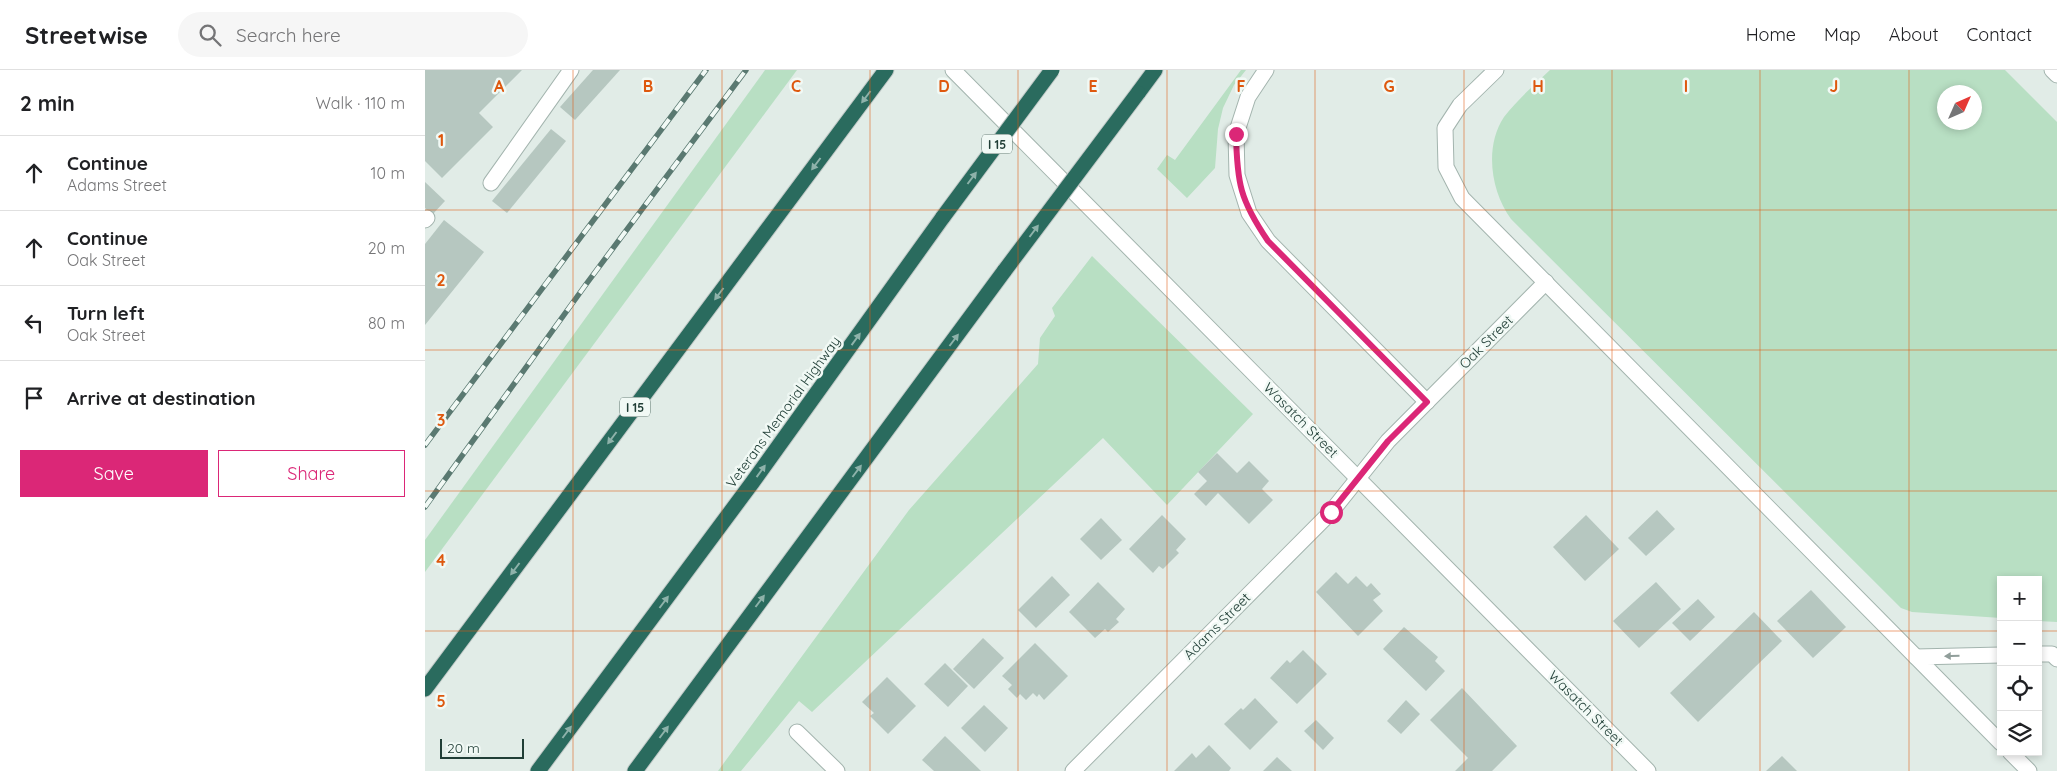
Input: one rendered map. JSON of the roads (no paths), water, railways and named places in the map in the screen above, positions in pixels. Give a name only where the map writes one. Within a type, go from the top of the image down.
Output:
[{"type":"highway","name":"I 15","points":[[425,689],[886,70]]},
{"type":"highway","name":"Veterans Memorial Highway","points":[[538,771],[752,483],[943,217],[1052,70]]},
{"type":"highway","points":[[635,771],[1155,70]]},
{"type":"street","points":[[491,183],[571,70]]},
{"type":"street","name":"Wasatch Street","points":[[953,70],[1647,771]]},
{"type":"street","points":[[1265,70],[1248,97],[1236,134],[1237,176],[1249,213],[1268,241],[1427,402]]},
{"type":"street","points":[[1496,70],[1460,105],[1445,128],[1446,167],[1462,198],[1997,739]]},
{"type":"street","points":[[2052,70],[2057,75]]},
{"type":"street","name":"Oak Street","points":[[1357,478],[1388,441],[1546,282]]},
{"type":"street","name":"Adams Street","points":[[1073,771],[1331,512],[1357,478]]},
{"type":"street","points":[[2042,654],[2052,654],[2057,659]]},
{"type":"street","points":[[1916,657],[1997,655]]},
{"type":"street","points":[[797,732],[837,771]]},
{"type":"street","points":[[2014,756],[2029,771]]},
{"type":"railway","points":[[425,445],[706,70]]},
{"type":"railway","points":[[425,507],[587,283],[746,70]]}]
